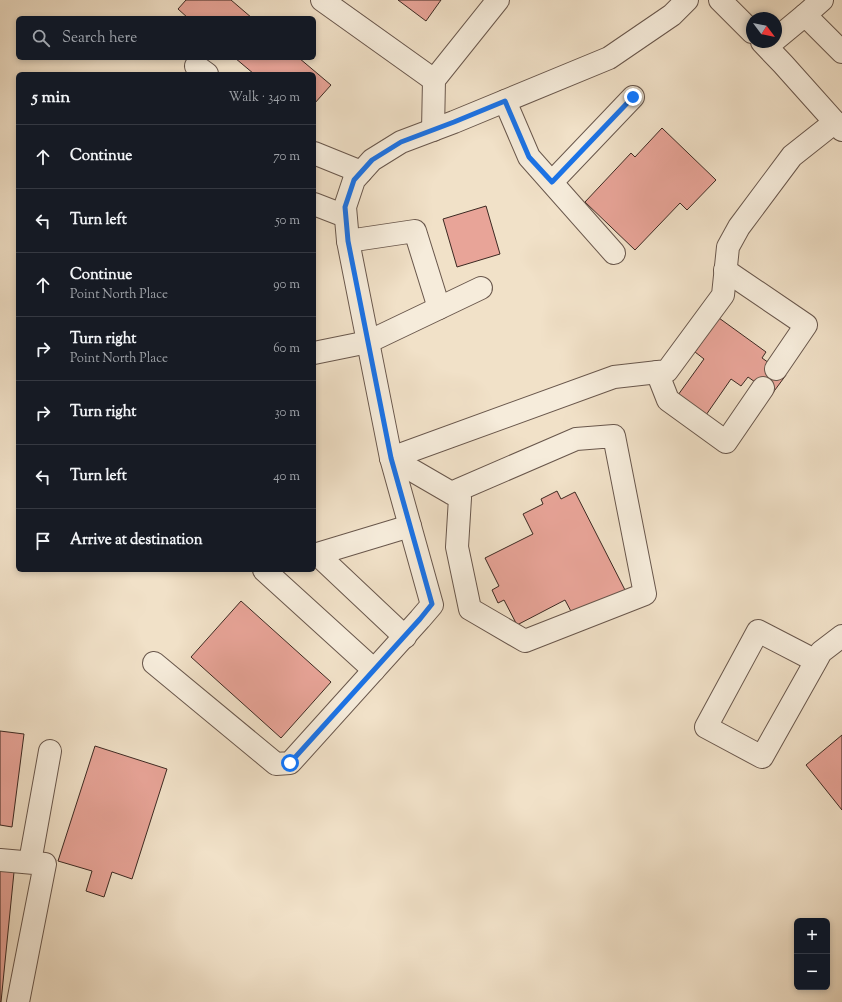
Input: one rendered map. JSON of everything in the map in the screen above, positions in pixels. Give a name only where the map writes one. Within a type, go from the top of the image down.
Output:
[{"type":"street","points":[[322,0],[434,80]]},
{"type":"street","points":[[433,130],[434,80],[498,0]]},
{"type":"street","points":[[154,663],[276,764],[290,763],[432,604],[391,458],[348,241],[345,207],[354,180],[372,160],[401,142],[609,58],[672,15],[687,0]]},
{"type":"street","points":[[720,0],[746,23]]},
{"type":"street","points":[[782,30],[805,15],[822,0]]},
{"type":"street","points":[[805,15],[842,52]]},
{"type":"street","points":[[391,458],[614,377],[667,371],[722,295],[728,247],[739,227],[792,156],[838,126],[772,48]]},
{"type":"street","points":[[552,182],[633,97]]},
{"type":"street","points":[[505,101],[529,157],[614,253]]},
{"type":"street","points":[[316,154],[361,172]]},
{"type":"street","points":[[316,205],[346,216]]},
{"type":"street","points":[[348,241],[415,231],[440,308]]},
{"type":"street","points":[[725,270],[806,325],[776,368]]},
{"type":"street","points":[[316,353],[368,342],[481,288]]},
{"type":"street","points":[[657,372],[668,400],[726,442],[763,388]]},
{"type":"street","points":[[391,458],[451,493],[460,498],[458,547],[470,609],[525,641],[645,594],[614,436],[576,439],[451,493]]},
{"type":"street","points":[[316,554],[410,526]]},
{"type":"street","points":[[316,555],[404,636]]},
{"type":"street","points":[[266,572],[374,670]]},
{"type":"street","points":[[816,661],[758,631],[706,727],[762,757],[816,661],[821,652],[842,636]]},
{"type":"street","points":[[30,862],[50,752]]},
{"type":"street","points":[[0,860],[45,864],[18,1002]]},
{"type":"building","points":[[186,0],[231,0],[250,16],[186,16],[178,9]]},
{"type":"building","points":[[398,0],[441,0],[426,21]]},
{"type":"building","points":[[237,60],[301,60],[316,72],[252,72]]},
{"type":"building","points":[[316,72],[331,85],[316,102]]},
{"type":"building","points":[[662,128],[716,180],[687,210],[680,203],[635,250],[585,202],[631,153],[635,157]]},
{"type":"building","points":[[486,206],[500,254],[457,267],[443,219]]},
{"type":"building","points":[[719,318],[766,352],[762,358],[786,375],[772,394],[748,377],[741,386],[731,379],[706,415],[678,395],[704,359],[695,352]]},
{"type":"building","points":[[557,491],[561,499],[575,492],[625,590],[574,617],[565,600],[517,625],[504,600],[498,603],[492,590],[499,586],[485,558],[533,534],[523,514],[543,504],[541,499]]},
{"type":"building","points":[[241,601],[331,682],[281,738],[191,657]]},
{"type":"building","points":[[0,731],[24,734],[12,827],[0,825]]},
{"type":"building","points":[[842,735],[842,810],[806,765]]},
{"type":"building","points":[[95,746],[167,769],[132,879],[112,872],[104,897],[86,891],[92,871],[58,861]]},
{"type":"building","points":[[0,871],[14,872],[1,1002],[0,1002]]},
{"type":"route","points":[[290,763],[432,604],[391,458],[348,241],[345,207],[354,180],[372,160],[401,142],[505,101],[529,157],[552,182],[633,97]]}]
